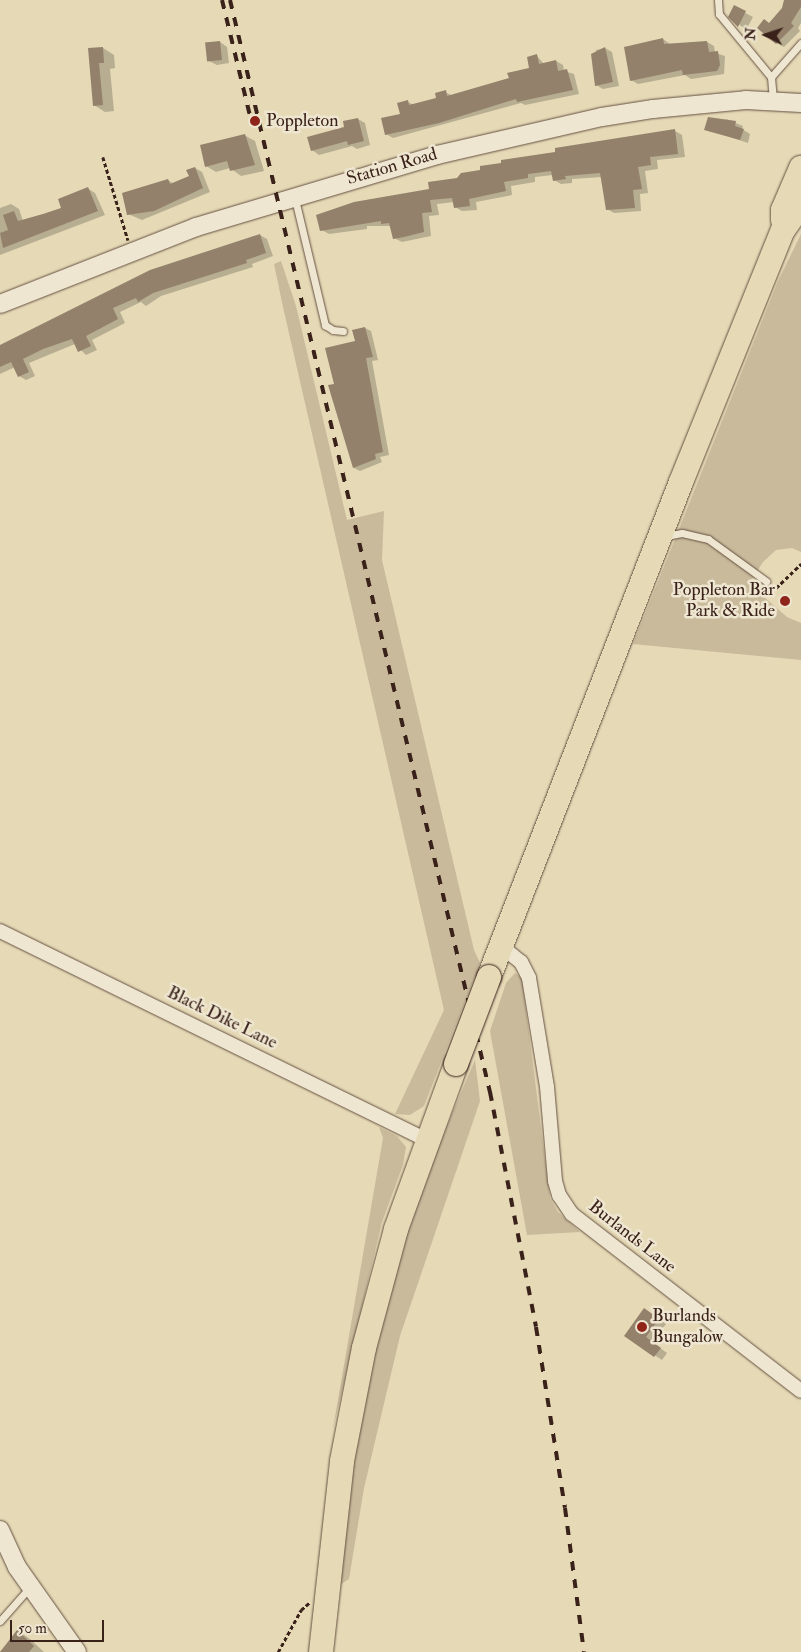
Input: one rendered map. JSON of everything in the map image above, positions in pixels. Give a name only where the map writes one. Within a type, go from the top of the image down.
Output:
[{"type":"highway","points":[[321,1652],[325,1598],[342,1461],[364,1348],[396,1229],[427,1140],[489,977],[660,537],[792,225],[783,210],[799,187]]},
{"type":"street","name":"Station Road","points":[[0,304],[132,251],[294,196],[437,154],[602,117],[653,109],[786,101],[801,95]]},
{"type":"street","points":[[786,101],[801,119]]},
{"type":"street","name":"Black Dike Lane","points":[[0,931],[427,1140]]},
{"type":"street","name":"Burlands Lane","points":[[502,946],[521,962],[530,978],[547,1087],[555,1181],[560,1195],[572,1214],[801,1391]]},
{"type":"street","points":[[0,1530],[30,1587],[77,1652]]},
{"type":"lane","points":[[718,0],[719,14],[771,77],[786,101]]},
{"type":"lane","points":[[771,77],[801,43]]},
{"type":"lane","points":[[294,196],[325,325],[332,330],[343,331]]},
{"type":"lane","points":[[660,537],[682,534],[708,539],[766,581]]},
{"type":"lane","points":[[0,1620],[30,1587]]},
{"type":"path","points":[[103,157],[132,251]]},
{"type":"path","points":[[776,588],[801,564]]},
{"type":"path","points":[[278,1652],[301,1610],[312,1600],[325,1598]]},
{"type":"shaded area","points":[[801,234],[801,552],[792,548],[776,550],[763,562],[749,584],[787,617],[801,623],[801,660],[633,644],[778,281]]},
{"type":"shaded area","points":[[281,261],[296,306],[347,520],[384,511],[382,560],[474,950],[480,963],[424,1106],[410,1115],[395,1114],[444,1010],[283,307],[274,264]]},
{"type":"shaded area","points":[[515,973],[522,978],[550,1198],[558,1212],[580,1232],[527,1235],[490,1031],[506,983]]},
{"type":"shaded area","points":[[475,1060],[480,1101],[400,1336],[364,1488],[349,1579],[335,1588],[346,1492],[367,1376],[393,1273],[420,1188]]},
{"type":"shaded area","points":[[379,1127],[397,1136],[406,1147],[403,1165],[382,1222],[333,1429],[383,1138]]},
{"type":"building","points":[[784,0],[801,0],[801,7],[791,23],[794,26],[776,44],[757,28],[764,19],[769,23],[782,8]]},
{"type":"building","points":[[734,5],[746,11],[738,27],[728,17]]},
{"type":"building","points":[[663,38],[664,44],[707,41],[709,52],[718,51],[720,65],[717,71],[683,75],[682,70],[630,81],[624,47]]},
{"type":"building","points":[[220,41],[222,60],[207,61],[205,43]]},
{"type":"building","points":[[103,47],[104,63],[99,63],[103,105],[93,106],[88,48]]},
{"type":"building","points":[[605,47],[613,82],[595,86],[591,54]]},
{"type":"building","points":[[537,54],[539,64],[556,60],[558,71],[567,69],[573,90],[517,102],[516,99],[439,123],[385,135],[381,118],[400,114],[397,103],[408,100],[409,105],[436,98],[435,93],[446,90],[447,96],[509,78],[507,73],[529,68],[527,57]]},
{"type":"building","points":[[708,117],[736,121],[735,126],[744,129],[740,140],[704,130]]},
{"type":"building","points":[[358,118],[364,141],[348,145],[347,141],[311,151],[307,137],[344,127],[343,121]]},
{"type":"building","points":[[675,129],[678,154],[650,157],[651,165],[638,167],[642,189],[633,190],[635,208],[606,210],[600,173],[565,176],[566,179],[553,181],[551,171],[528,174],[528,178],[504,182],[506,191],[469,199],[470,206],[454,208],[452,198],[430,200],[432,212],[422,213],[424,232],[393,239],[389,223],[381,224],[381,221],[320,231],[316,215],[354,202],[429,189],[428,182],[457,178],[461,173],[480,170],[480,166],[501,163],[501,160],[555,152],[555,148]]},
{"type":"building","points":[[245,134],[255,165],[230,171],[227,161],[205,167],[200,145]]},
{"type":"building","points":[[195,167],[203,188],[154,211],[127,215],[122,193],[168,179],[170,184],[189,176],[186,170]]},
{"type":"building","points":[[88,187],[98,211],[3,248],[0,233],[8,230],[3,215],[14,211],[18,221],[43,214],[61,208],[58,199]]},
{"type":"building","points":[[260,234],[266,253],[246,260],[247,263],[153,293],[138,302],[136,298],[113,308],[118,319],[86,336],[91,346],[78,352],[72,339],[43,349],[23,359],[29,372],[18,377],[11,362],[0,367],[0,345],[150,270]]},
{"type":"building","points":[[365,327],[373,357],[366,358],[383,452],[375,454],[376,459],[353,468],[328,385],[334,384],[325,348],[355,341],[352,330]]},
{"type":"building","name":"Burlands Bungalow","points":[[644,1308],[659,1319],[646,1337],[661,1348],[654,1357],[624,1336]]},
{"type":"building","points":[[17,1630],[34,1646],[29,1652],[0,1652]]},
{"type":"railway","points":[[222,0],[252,124]]},
{"type":"railway","points":[[230,0],[490,1092],[536,1327],[565,1508],[584,1652]]},
{"type":"place","name":"Poppleton","points":[[255,121]]},
{"type":"place","name":"Poppleton Bar Park & Ride","points":[[785,601]]},
{"type":"place","name":"Burlands Bungalow","points":[[642,1327]]}]
